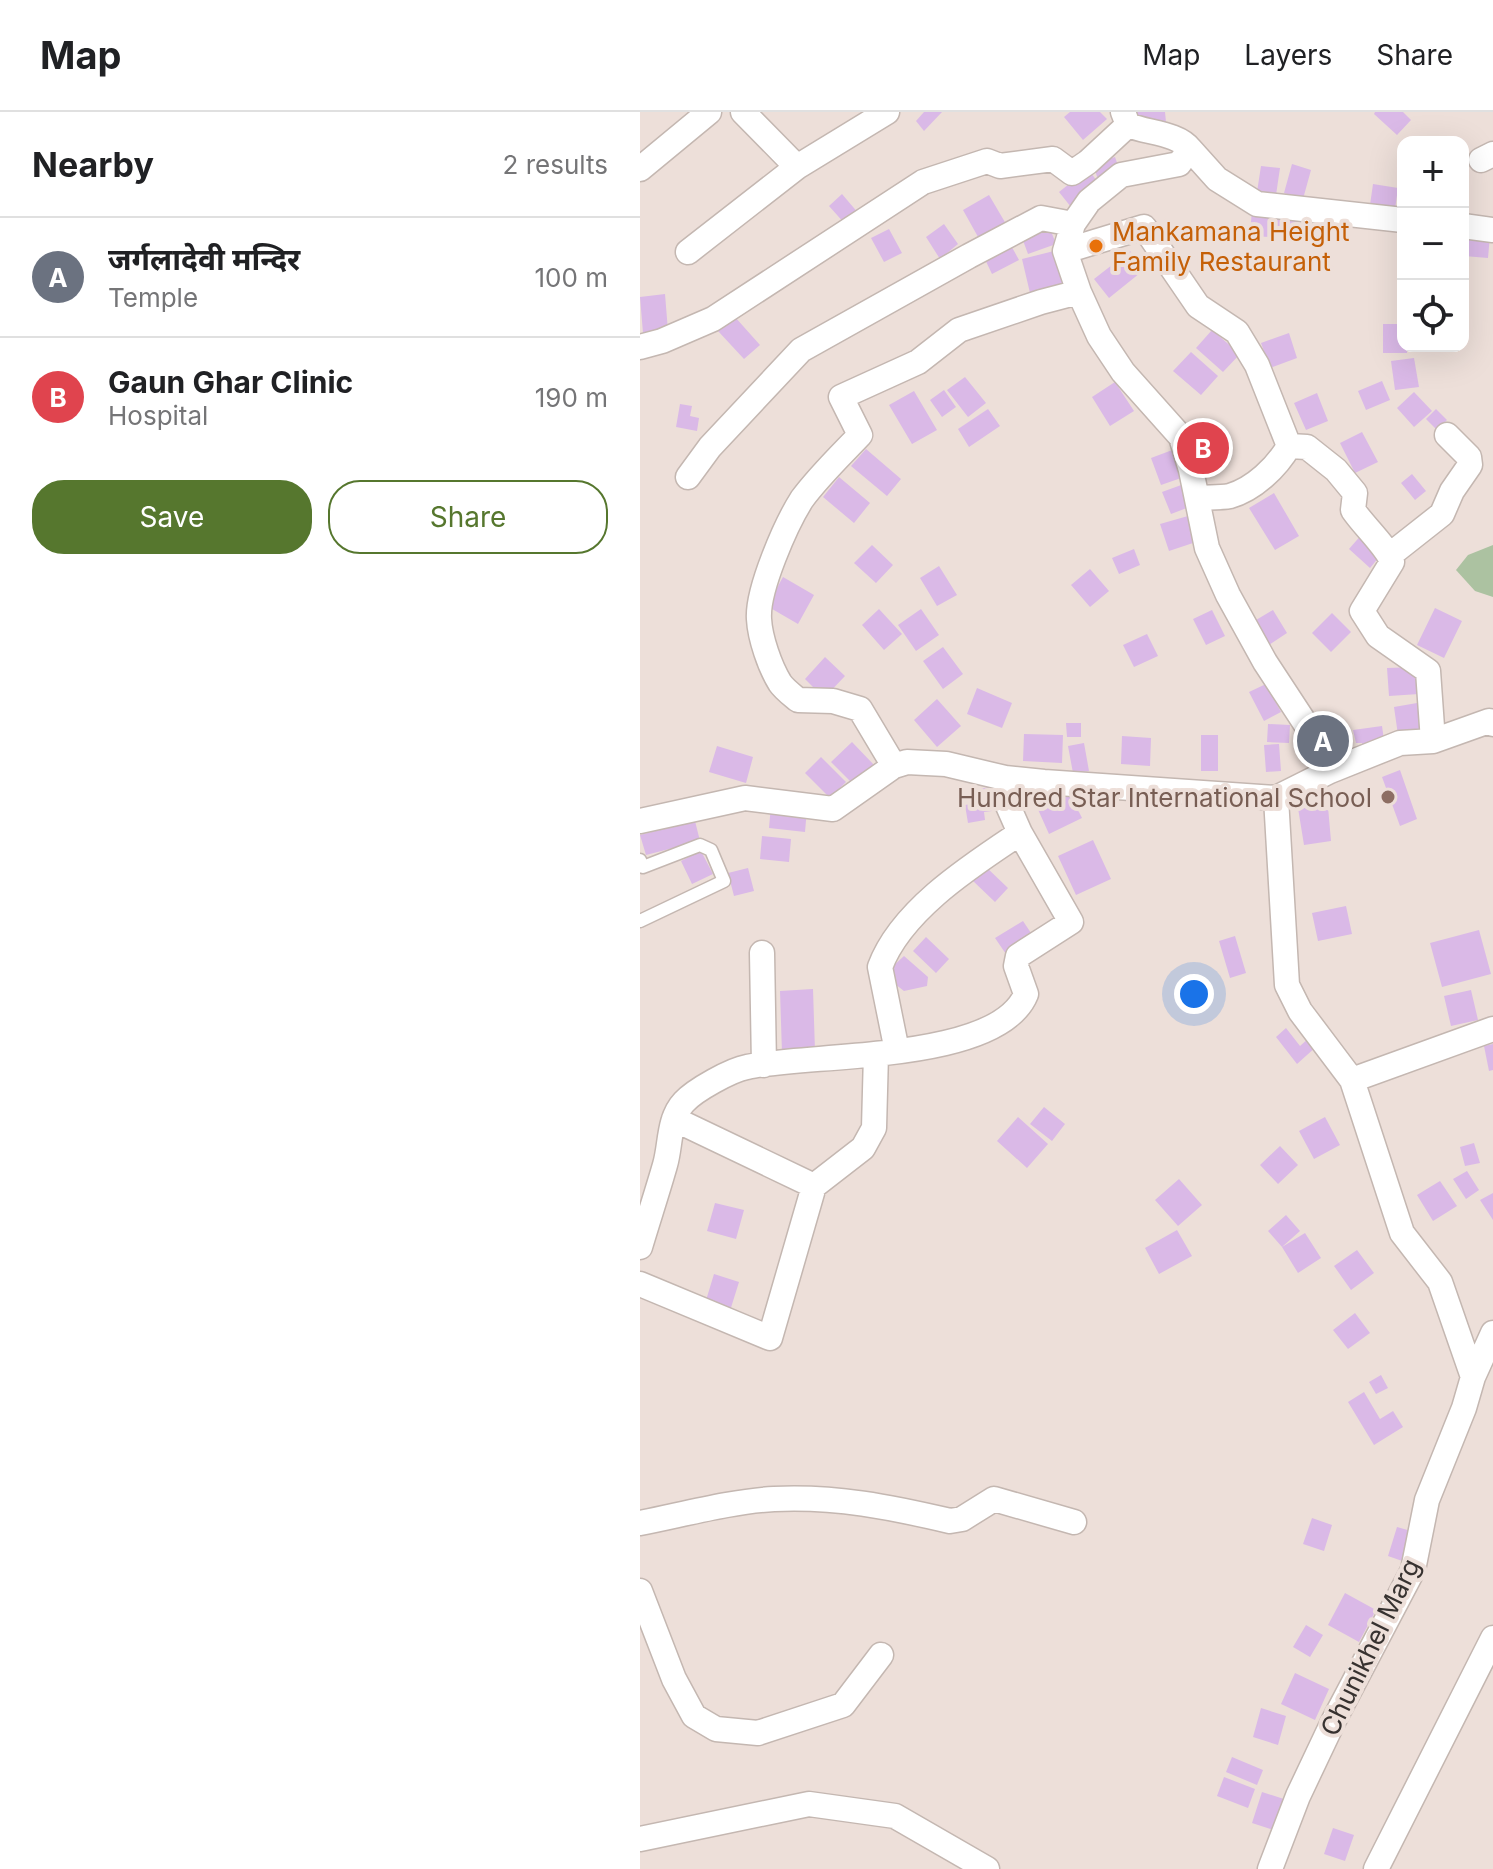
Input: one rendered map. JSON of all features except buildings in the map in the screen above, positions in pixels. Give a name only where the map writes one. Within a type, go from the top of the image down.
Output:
[{"type":"street","points":[[640,169],[709,112]]},
{"type":"street","points":[[688,252],[797,167],[887,112]]},
{"type":"street","points":[[747,113],[797,167]]},
{"type":"street","points":[[640,347],[713,319],[923,182],[987,161],[1000,166],[1053,159],[1072,173],[1088,162],[1125,119],[1147,132],[1179,138],[1217,179],[1257,204],[1397,219]]},
{"type":"street","points":[[1190,149],[1179,164],[1121,175],[1089,201],[1073,224],[1065,251],[1099,336],[1123,372],[1181,437],[1207,548],[1228,595],[1265,662],[1326,755],[1330,771]]},
{"type":"street","points":[[688,477],[710,447],[801,350],[1041,218],[1073,224]]},
{"type":"street","points":[[1065,251],[1144,227],[1198,306],[1237,332],[1257,365],[1289,446]]},
{"type":"street","points":[[1469,227],[1493,230]]},
{"type":"street","points":[[894,766],[860,709],[833,701],[798,700],[780,684],[759,620],[760,601],[781,539],[802,500],[828,467],[860,435],[841,397],[918,362],[959,330],[1079,292]]},
{"type":"street","points":[[1390,555],[1442,514],[1452,491],[1470,465],[1469,457],[1447,435]]},
{"type":"street","points":[[1197,498],[1229,496],[1257,482],[1281,460],[1289,446]]},
{"type":"street","points":[[1289,446],[1307,447],[1336,470],[1355,493],[1353,510],[1390,555],[1392,562],[1362,611],[1378,636],[1428,671],[1433,741]]},
{"type":"street","points":[[640,821],[745,798],[833,809],[894,766],[907,762],[946,764],[1005,778],[1276,798],[1330,771],[1400,743],[1433,741],[1489,721],[1493,724]]},
{"type":"street","points":[[640,1247],[646,1205],[666,1161],[674,1119],[684,1103],[706,1086],[744,1067],[886,1052],[966,1038],[1004,1020],[1020,1006],[1026,994],[1016,966],[1018,956],[1071,922],[1020,833],[1005,799],[1005,778]]},
{"type":"street","points":[[1276,798],[1287,985],[1300,1011],[1352,1080],[1402,1233],[1440,1282],[1473,1377]]},
{"type":"street","points":[[640,1284],[770,1338],[814,1186],[863,1148],[874,1128],[886,1052],[880,967],[885,954],[918,911],[977,861],[1020,833]]},
{"type":"street","points":[[762,953],[764,1065]]},
{"type":"street","points":[[1352,1080],[1493,1029]]},
{"type":"street","points":[[674,1119],[814,1186]]},
{"type":"street","name":"Chunikhel Marg","points":[[1270,1869],[1298,1796],[1334,1720],[1413,1570],[1427,1500],[1464,1408],[1473,1377],[1493,1333]]},
{"type":"street","points":[[640,1523],[770,1499],[864,1502],[950,1521],[962,1519],[994,1499],[1074,1522]]},
{"type":"street","points":[[640,1591],[674,1679],[694,1716],[716,1729],[758,1733],[843,1705],[881,1655]]},
{"type":"street","points":[[1376,1869],[1493,1638]]},
{"type":"street","points":[[640,1839],[809,1804],[895,1816],[987,1869]]},
{"type":"lane","points":[[640,860],[643,867],[700,845],[711,850],[724,881],[640,921]]},
{"type":"green space","points":[[1493,545],[1493,597],[1475,591],[1456,570],[1468,555]]},
{"type":"place","name":"Mankamana Height Family Restaurant","points":[[1096,246]]},
{"type":"place","name":"Gaun Ghar Clinic","points":[[1203,448]]},
{"type":"place","name":"जर्गलादेवी मन्दिर","points":[[1323,741]]},
{"type":"place","name":"Hundred Star International School","points":[[1388,797]]}]
